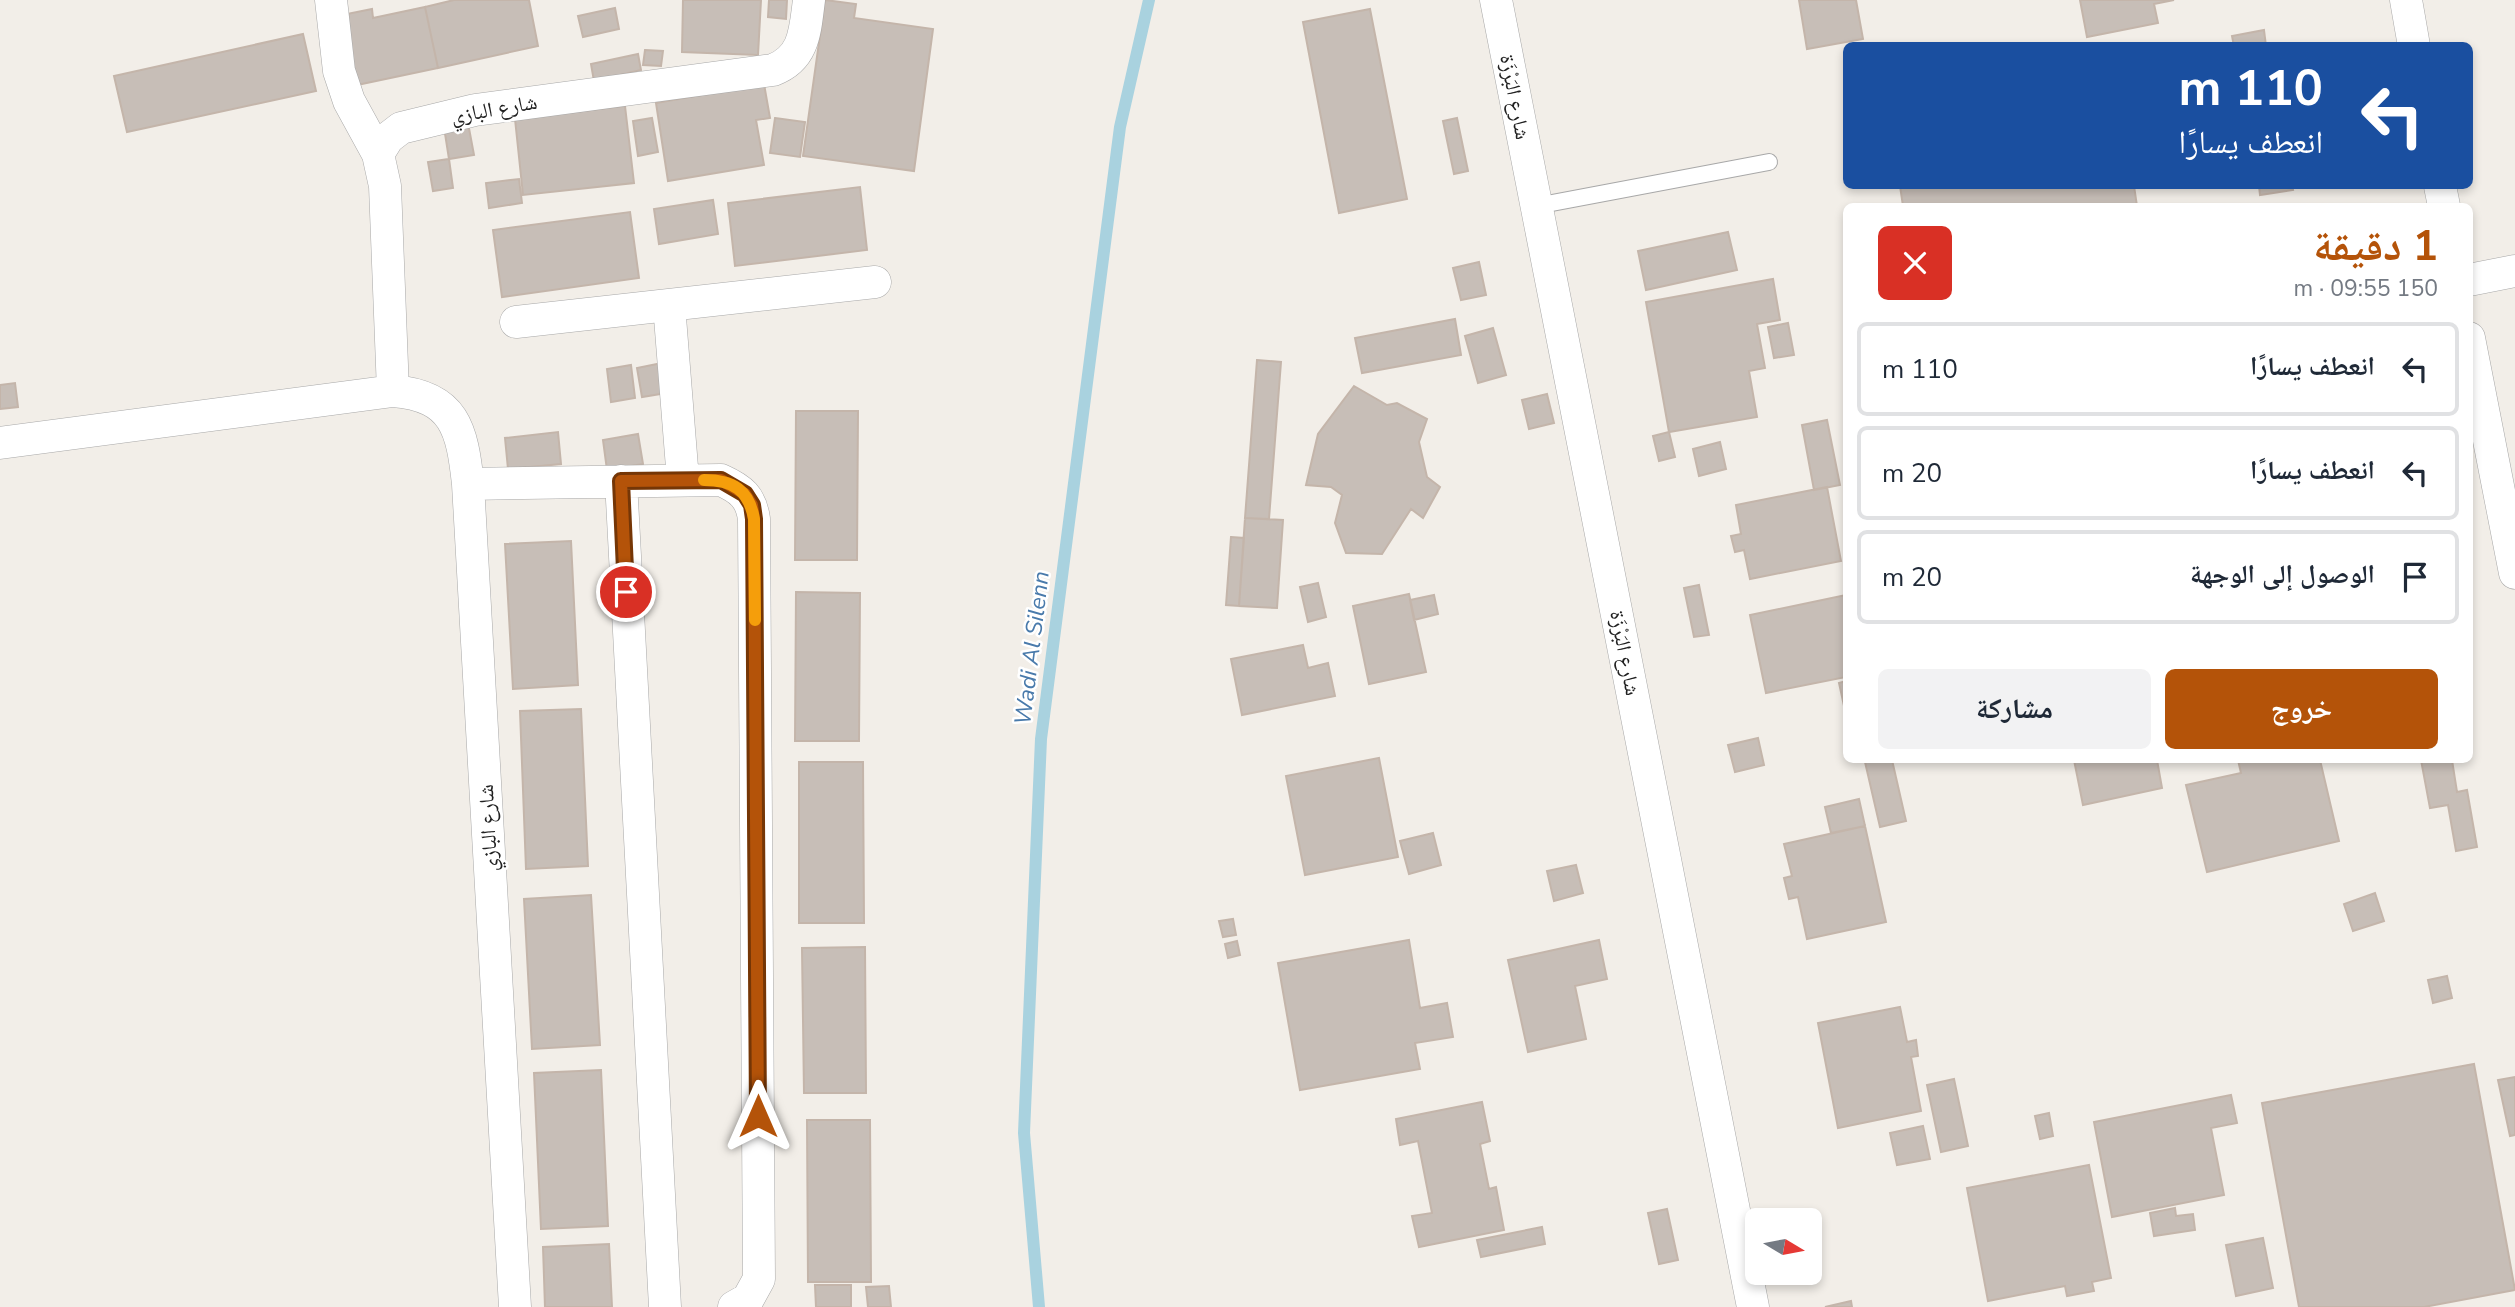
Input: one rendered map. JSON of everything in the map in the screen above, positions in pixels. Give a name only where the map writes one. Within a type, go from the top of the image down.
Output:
[{"type":"street","points":[[331,0],[339,71],[349,101],[378,154],[384,186],[393,391]]},
{"type":"street","name":"شارع البازي","points":[[378,154],[388,138],[401,128],[475,110],[773,70],[785,66],[799,51],[804,38],[809,0]]},
{"type":"street","name":"شارع البَرْزَة","points":[[1496,0],[1753,1307]]},
{"type":"street","points":[[2406,0],[2413,42]]},
{"type":"street","points":[[2473,279],[2515,271]]},
{"type":"street","points":[[516,322],[874,282]]},
{"type":"street","points":[[669,305],[683,480]]},
{"type":"street","points":[[2473,358],[2515,573]]},
{"type":"street","name":"شارع البازي","points":[[0,443],[393,391],[422,396],[447,411],[458,431],[468,484],[515,1307]]},
{"type":"street","points":[[468,484],[721,480],[745,494],[752,505],[759,1279],[748,1299],[734,1307]]},
{"type":"street","points":[[621,481],[665,1307]]},
{"type":"lane","points":[[1536,206],[1769,162]]},
{"type":"building","points":[[454,0],[529,0],[538,46],[438,68],[425,7]]},
{"type":"building","points":[[683,0],[761,0],[758,55],[682,52]]},
{"type":"building","points":[[769,0],[787,0],[786,19],[768,17]]},
{"type":"building","points":[[825,0],[856,4],[854,18],[933,29],[914,171],[803,156]]},
{"type":"building","points":[[1799,0],[1856,0],[1863,39],[1807,49]]},
{"type":"building","points":[[2080,0],[2174,0],[2154,4],[2158,23],[2087,37]]},
{"type":"building","points":[[425,7],[438,68],[357,85],[342,15],[372,9],[373,18]]},
{"type":"building","points":[[615,8],[619,29],[583,37],[578,16]]},
{"type":"building","points":[[1370,9],[1407,199],[1339,213],[1303,22]]},
{"type":"building","points":[[2264,30],[2266,42],[2233,42],[2232,36]]},
{"type":"building","points":[[303,34],[316,91],[127,132],[114,76]]},
{"type":"building","points":[[645,50],[663,51],[661,66],[643,65]]},
{"type":"building","points":[[638,54],[641,70],[594,81],[591,64]]},
{"type":"building","points":[[764,84],[770,118],[756,120],[764,165],[668,181],[656,103]]},
{"type":"building","points":[[625,106],[634,183],[523,195],[515,119]]},
{"type":"building","points":[[652,118],[658,152],[638,156],[633,121]]},
{"type":"building","points":[[775,118],[805,122],[800,157],[770,153]]},
{"type":"building","points":[[1457,118],[1468,171],[1454,174],[1443,121]]},
{"type":"building","points":[[468,123],[474,155],[449,159],[444,127]]},
{"type":"building","points":[[449,159],[453,188],[433,191],[428,162]]},
{"type":"building","points":[[519,179],[522,203],[489,208],[486,183]]},
{"type":"building","points":[[860,187],[867,250],[735,266],[728,203]]},
{"type":"building","points":[[1900,189],[2134,189],[2137,203],[1903,203]]},
{"type":"building","points":[[2259,189],[2293,190],[2260,195]]},
{"type":"building","points":[[713,200],[718,234],[659,244],[654,209]]},
{"type":"building","points":[[630,212],[639,278],[502,297],[493,230]]},
{"type":"building","points":[[1728,232],[1737,270],[1646,290],[1638,251]]},
{"type":"building","points":[[1479,262],[1486,295],[1461,300],[1453,268]]},
{"type":"building","points":[[1773,279],[1780,320],[1757,324],[1765,368],[1749,371],[1757,417],[1669,432],[1646,302]]},
{"type":"building","points":[[1455,319],[1461,355],[1362,373],[1355,338]]},
{"type":"building","points":[[1788,323],[1794,355],[1774,358],[1768,327]]},
{"type":"building","points":[[1493,328],[1506,375],[1478,383],[1465,336]]},
{"type":"building","points":[[1257,360],[1281,362],[1269,519],[1245,518]]},
{"type":"building","points":[[662,363],[667,393],[642,397],[637,368]]},
{"type":"building","points":[[631,365],[635,398],[611,402],[607,369]]},
{"type":"building","points":[[15,383],[18,407],[0,409],[0,385]]},
{"type":"building","points":[[1354,386],[1387,405],[1397,403],[1427,419],[1419,442],[1427,477],[1440,487],[1423,518],[1411,509],[1382,554],[1346,553],[1335,523],[1342,495],[1331,487],[1306,485],[1318,434]]},
{"type":"building","points":[[1547,394],[1554,423],[1529,429],[1522,400]]},
{"type":"building","points":[[796,411],[858,411],[857,560],[795,560]]},
{"type":"building","points":[[1827,420],[1840,485],[1814,490],[1802,425]]},
{"type":"building","points":[[558,432],[561,464],[508,469],[505,438]]},
{"type":"building","points":[[1669,432],[1675,457],[1659,461],[1653,436]]},
{"type":"building","points":[[638,434],[643,464],[607,470],[603,440]]},
{"type":"building","points":[[1720,442],[1726,469],[1699,476],[1693,449]]},
{"type":"building","points":[[1827,487],[1841,561],[1750,579],[1744,550],[1735,552],[1731,536],[1741,534],[1736,505]]},
{"type":"building","points":[[1245,518],[1283,520],[1277,608],[1239,606]]},
{"type":"building","points":[[1231,537],[1244,538],[1239,606],[1226,605]]},
{"type":"building","points":[[571,541],[578,685],[513,689],[505,544]]},
{"type":"building","points":[[1318,583],[1326,617],[1308,622],[1300,587]]},
{"type":"building","points":[[1699,585],[1709,635],[1694,637],[1684,588]]},
{"type":"building","points":[[796,592],[860,593],[859,741],[795,741]]},
{"type":"building","points":[[1409,594],[1426,672],[1369,684],[1353,606]]},
{"type":"building","points":[[1434,595],[1438,614],[1414,620],[1410,600]]},
{"type":"building","points":[[1843,596],[1843,678],[1766,693],[1750,615]]},
{"type":"building","points":[[1303,645],[1308,668],[1328,663],[1335,696],[1242,715],[1231,659]]},
{"type":"building","points":[[1843,682],[1843,701],[1839,683]]},
{"type":"building","points":[[581,709],[588,866],[526,869],[520,711]]},
{"type":"building","points":[[1758,738],[1764,765],[1735,772],[1728,745]]},
{"type":"building","points":[[1379,758],[1398,857],[1305,875],[1286,776]]},
{"type":"building","points":[[799,762],[863,762],[864,923],[799,923]]},
{"type":"building","points":[[1865,763],[1893,763],[1906,821],[1880,827]]},
{"type":"building","points":[[2075,763],[2158,763],[2162,788],[2083,805]]},
{"type":"building","points":[[2239,763],[2321,763],[2339,841],[2207,872],[2186,785],[2241,773]]},
{"type":"building","points":[[2422,763],[2452,763],[2457,792],[2467,790],[2477,847],[2456,851],[2448,805],[2430,808]]},
{"type":"building","points":[[1859,799],[1865,826],[1831,833],[1825,807]]},
{"type":"building","points":[[1865,826],[1886,922],[1807,939],[1798,897],[1789,899],[1784,878],[1792,876],[1784,844]]},
{"type":"building","points":[[1433,833],[1441,865],[1409,874],[1400,841]]},
{"type":"building","points":[[1576,865],[1583,893],[1554,901],[1547,871]]},
{"type":"building","points":[[2375,893],[2384,921],[2353,931],[2344,904]]},
{"type":"building","points":[[591,895],[600,1045],[532,1049],[524,899]]},
{"type":"building","points":[[1233,919],[1236,935],[1223,937],[1219,921]]},
{"type":"building","points":[[1409,940],[1420,1008],[1447,1003],[1453,1037],[1415,1043],[1420,1069],[1300,1090],[1278,963]]},
{"type":"building","points":[[1599,940],[1607,979],[1575,986],[1586,1039],[1528,1052],[1508,960]]},
{"type":"building","points":[[1237,941],[1240,955],[1228,958],[1225,944]]},
{"type":"building","points":[[865,947],[866,1093],[804,1093],[802,948]]},
{"type":"building","points":[[2447,976],[2452,998],[2433,1003],[2428,980]]},
{"type":"building","points":[[1900,1007],[1907,1042],[1916,1040],[1918,1056],[1911,1057],[1921,1111],[1838,1128],[1818,1023]]},
{"type":"building","points":[[2474,1064],[2515,1290],[2424,1307],[2299,1307],[2262,1103]]},
{"type":"building","points":[[601,1070],[608,1226],[541,1229],[534,1073]]},
{"type":"building","points":[[2515,1077],[2515,1135],[2510,1136],[2498,1080]]},
{"type":"building","points":[[1954,1079],[1968,1146],[1941,1152],[1927,1085]]},
{"type":"building","points":[[2231,1095],[2237,1123],[2211,1128],[2224,1195],[2112,1217],[2094,1122]]},
{"type":"building","points":[[1482,1102],[1490,1141],[1480,1144],[1489,1189],[1496,1187],[1504,1230],[1419,1247],[1412,1216],[1432,1213],[1418,1141],[1400,1145],[1396,1119]]},
{"type":"building","points":[[2049,1113],[2053,1136],[2040,1139],[2035,1116]]},
{"type":"building","points":[[807,1120],[870,1120],[871,1282],[808,1282]]},
{"type":"building","points":[[1923,1126],[1930,1159],[1897,1165],[1890,1133]]},
{"type":"building","points":[[2089,1165],[2111,1278],[2092,1282],[2094,1291],[2067,1296],[2065,1286],[1988,1301],[1967,1188]]},
{"type":"building","points":[[2175,1208],[2176,1216],[2193,1214],[2195,1230],[2154,1236],[2150,1213]]},
{"type":"building","points":[[1667,1209],[1678,1260],[1659,1264],[1648,1213]]},
{"type":"building","points":[[1542,1227],[1545,1244],[1481,1257],[1477,1240]]},
{"type":"building","points":[[2263,1238],[2273,1288],[2236,1296],[2226,1245]]},
{"type":"building","points":[[609,1244],[612,1307],[545,1307],[543,1247]]},
{"type":"building","points":[[815,1285],[851,1285],[851,1307],[816,1307]]},
{"type":"building","points":[[889,1286],[891,1307],[868,1307],[866,1287]]},
{"type":"building","points":[[1851,1301],[1852,1307],[1825,1307]]},
{"type":"waterway","name":"Wadi Al Silenn","points":[[1039,1307],[1024,1133],[1041,739],[1120,127],[1149,0]]},
{"type":"slow traffic","points":[[704,480],[721,480],[733,485],[745,494],[752,505],[755,620]]},
{"type":"route","points":[[626,592],[621,481],[721,480],[745,494],[752,505],[754,519],[758,1116]]}]
